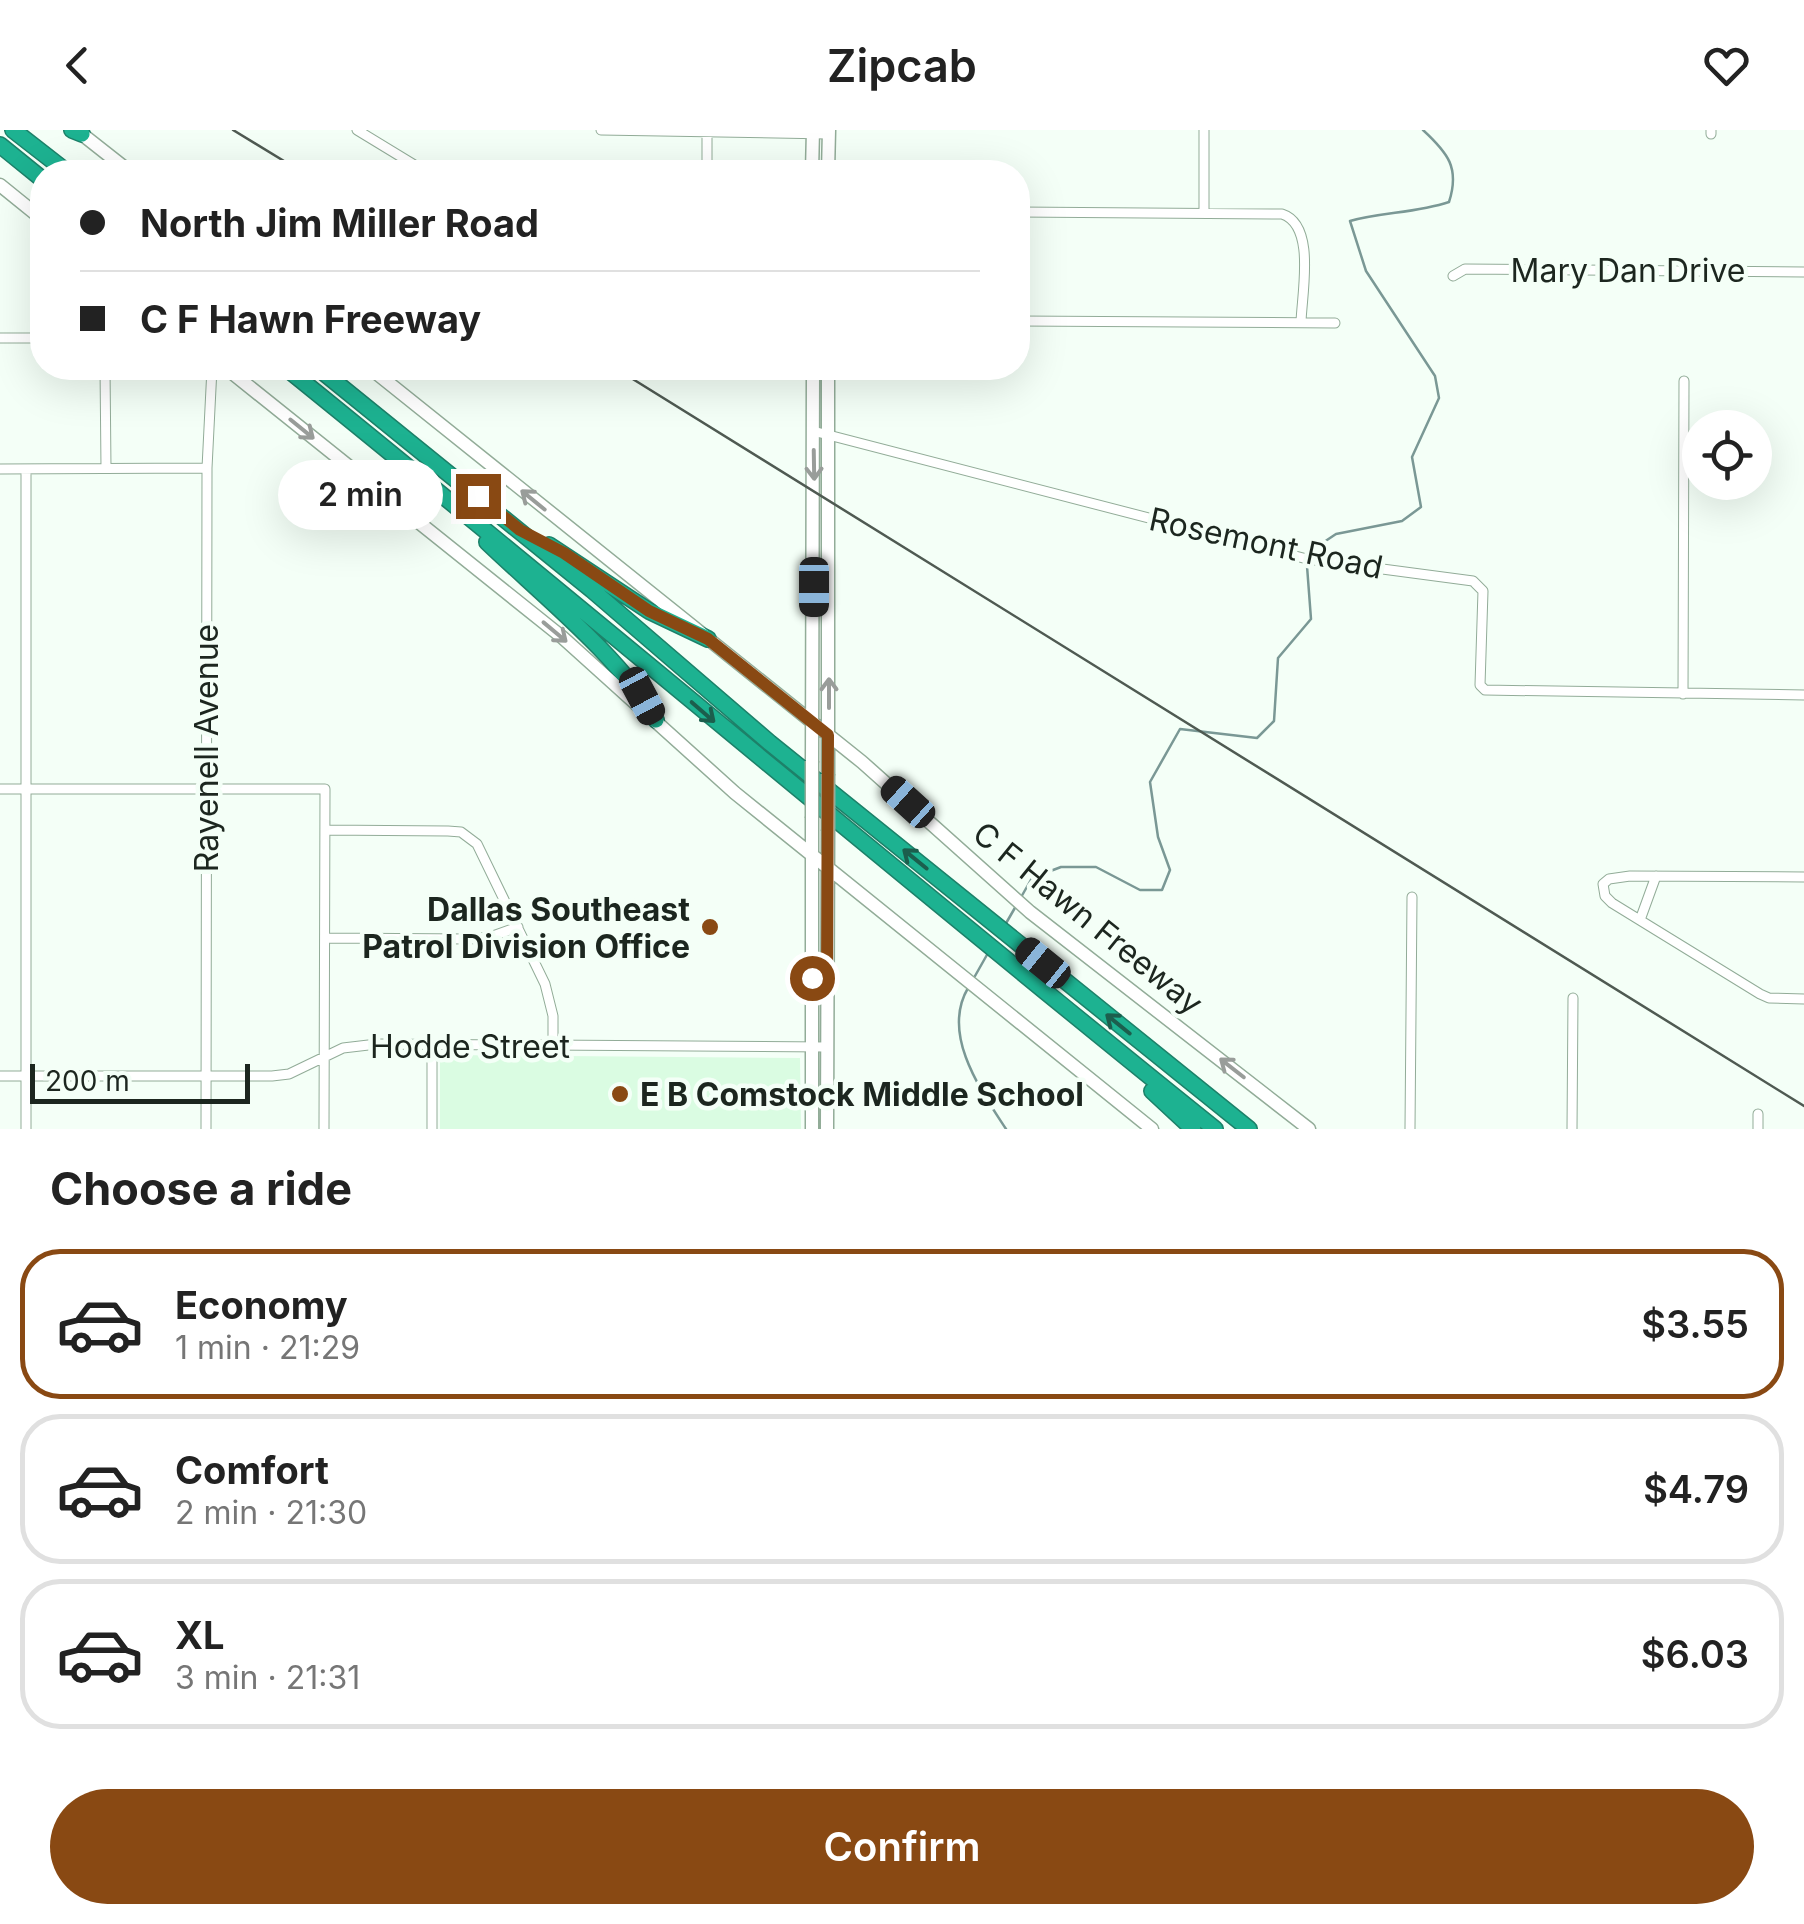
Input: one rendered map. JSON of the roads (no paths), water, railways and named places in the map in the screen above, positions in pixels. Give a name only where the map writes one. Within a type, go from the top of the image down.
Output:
[{"type":"highway","points":[[13,130],[52,160]]},
{"type":"highway","points":[[0,145],[30,169]]},
{"type":"highway","points":[[301,380],[1215,1129]]},
{"type":"highway","name":"C F Hawn Freeway","points":[[333,380],[520,530],[770,742],[1249,1129]]},
{"type":"highway","points":[[468,515],[482,536],[619,670],[642,696],[656,720]]},
{"type":"highway","points":[[520,530],[564,553],[649,611],[708,639]]},
{"type":"highway","points":[[1114,1048],[1140,1080],[1193,1129]]},
{"type":"main road","points":[[77,131],[114,160]]},
{"type":"main road","points":[[812,132],[812,160]]},
{"type":"main road","points":[[828,160],[829,132]]},
{"type":"main road","points":[[0,185],[30,209]]},
{"type":"main road","points":[[241,380],[562,637],[683,749],[1152,1129]]},
{"type":"main road","name":"C F Hawn Freeway","points":[[385,380],[888,784],[1030,912],[1309,1129]]},
{"type":"main road","points":[[814,380],[821,432],[828,735],[827,1129]]},
{"type":"main road","points":[[812,1129],[812,723],[821,432],[827,380]]},
{"type":"main road","points":[[784,700],[797,700],[808,694],[814,673]]},
{"type":"main road","points":[[811,919],[827,918]]},
{"type":"main road","points":[[812,978],[827,979]]},
{"type":"street","points":[[601,130],[829,132]]},
{"type":"street","points":[[1204,130],[1204,214]]},
{"type":"street","points":[[362,132],[407,160]]},
{"type":"street","points":[[707,132],[707,160]]},
{"type":"street","points":[[1030,212],[1282,214],[1298,223],[1304,241],[1301,322]]},
{"type":"street","name":"Mary Dan Drive","points":[[1453,276],[1465,269],[1804,272]]},
{"type":"street","points":[[1030,321],[1335,323]]},
{"type":"street","points":[[0,338],[30,338]]},
{"type":"street","points":[[105,380],[106,468]]},
{"type":"street","name":"Rayenell Avenue","points":[[206,1129],[207,468],[211,380]]},
{"type":"street","points":[[1683,694],[1684,381]]},
{"type":"street","name":"Rosemont Road","points":[[821,432],[1308,559],[1472,581],[1482,591],[1480,685],[1485,690],[1804,696]]},
{"type":"street","points":[[0,469],[207,468]]},
{"type":"street","points":[[26,469],[26,1129]]},
{"type":"street","points":[[0,789],[325,790],[324,1129]]},
{"type":"street","points":[[325,830],[461,832],[477,844],[551,1002],[553,1046]]},
{"type":"street","points":[[1640,920],[1656,876]]},
{"type":"street","points":[[1804,877],[1656,876],[1609,878],[1603,884],[1606,896],[1640,920],[1760,994],[1768,998],[1804,999]]},
{"type":"street","points":[[1410,1129],[1412,897]]},
{"type":"street","points":[[326,938],[490,938],[518,926]]},
{"type":"street","points":[[1572,1129],[1573,998]]},
{"type":"street","name":"Hodde Street","points":[[0,1076],[289,1074],[325,1054],[364,1045],[826,1047]]},
{"type":"street","points":[[432,1046],[432,1129]]},
{"type":"street","points":[[1758,1114],[1758,1129]]},
{"type":"waterway","points":[[1315,548],[1336,534],[1402,521],[1421,507],[1412,457],[1439,398],[1435,376],[1366,271],[1350,221],[1449,202],[1453,180],[1450,162],[1423,130]]},
{"type":"waterway","points":[[1020,899],[1032,878],[1061,867],[1096,867],[1140,890],[1162,890],[1170,870],[1158,837],[1150,782],[1180,729],[1257,738],[1274,721],[1278,658],[1311,619],[1307,566]]},
{"type":"waterway","points":[[1005,925],[1016,906]]},
{"type":"waterway","points":[[975,976],[988,953]]},
{"type":"waterway","points":[[968,988],[961,1006],[961,1042],[975,1079],[1006,1129]]},
{"type":"tram line","points":[[233,130],[282,160]]},
{"type":"tram line","points":[[634,380],[1804,1106]]},
{"type":"place","name":"Dallas Southeast Patrol Division Office","points":[[710,927]]},
{"type":"place","name":"E B Comstock Middle School","points":[[620,1094]]}]
